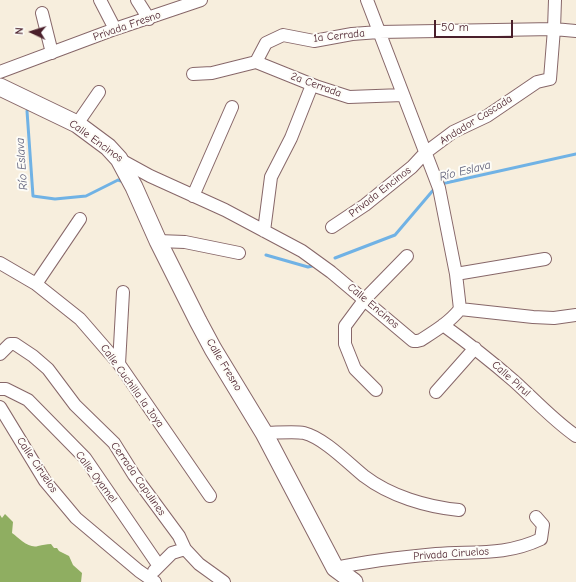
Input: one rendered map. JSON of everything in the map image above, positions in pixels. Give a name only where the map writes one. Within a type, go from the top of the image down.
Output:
[{"type":"street","points":[[100,0],[115,29]]},
{"type":"street","points":[[137,0],[149,19]]},
{"type":"street","name":"Privada Fresno","points":[[0,72],[115,29],[149,19],[202,0]]},
{"type":"street","points":[[367,0],[438,185],[456,274],[460,309],[533,317],[554,318],[576,315]]},
{"type":"street","points":[[554,29],[555,0]]},
{"type":"street","points":[[42,13],[52,53]]},
{"type":"street","name":"1a Cerrada","points":[[256,62],[266,43],[283,35],[314,40],[352,34],[379,32],[554,29],[576,31]]},
{"type":"street","name":"Andador Cascada","points":[[425,153],[453,132],[487,116],[537,82],[550,79],[554,29]]},
{"type":"street","points":[[193,74],[212,73],[256,62]]},
{"type":"street","name":"2a Cerrada","points":[[256,62],[312,85],[349,97],[403,95]]},
{"type":"street","points":[[264,231],[271,177],[291,138],[312,85]]},
{"type":"street","name":"Calle Encinos","points":[[0,87],[77,124],[108,147],[119,159],[150,176],[225,210],[302,251],[365,299],[414,340],[421,340],[443,325],[460,309]]},
{"type":"street","points":[[77,124],[99,92]]},
{"type":"street","points":[[193,196],[232,107]]},
{"type":"street","name":"Privada Encinos","points":[[332,228],[412,167],[425,153]]},
{"type":"street","name":"Calle Fresno","points":[[119,159],[134,187],[158,241],[213,349],[264,434],[335,568]]},
{"type":"street","points":[[36,284],[80,219]]},
{"type":"street","points":[[158,241],[185,242],[239,253]]},
{"type":"street","points":[[376,390],[355,369],[345,344],[345,326],[365,299],[407,256]]},
{"type":"street","points":[[456,274],[545,259]]},
{"type":"street","name":"Calle Cuchilla la Joya","points":[[0,263],[36,284],[80,319],[119,364],[210,496]]},
{"type":"street","points":[[119,364],[123,292]]},
{"type":"street","name":"Calle Pirul","points":[[443,325],[475,348],[576,436]]},
{"type":"street","name":"Cerrada Capulines","points":[[0,354],[10,344],[15,344],[33,356],[48,370],[75,405],[114,443],[134,475],[179,536],[185,549],[199,564],[224,582]]},
{"type":"street","points":[[436,392],[475,348]]},
{"type":"street","name":"Calle Oyamel","points":[[0,389],[6,390],[28,400],[85,458],[159,566]]},
{"type":"street","name":"Calle Ciruelos","points":[[0,407],[3,422],[45,481],[76,518],[139,571],[154,581]]},
{"type":"street","points":[[264,434],[304,433],[320,440],[366,477],[382,487],[417,502],[446,509],[459,510]]},
{"type":"street","name":"Privada Ciruelos","points":[[335,568],[355,564],[436,554],[471,554],[526,546],[541,539],[543,524],[536,516]]},
{"type":"street","points":[[154,581],[153,572],[172,553],[185,549]]},
{"type":"street","points":[[335,568],[354,582]]},
{"type":"green space","points":[[5,514],[13,522],[12,533],[24,542],[35,547],[51,544],[54,548],[57,548],[59,551],[69,556],[73,565],[82,573],[81,582],[0,582],[0,515],[2,518]]},
{"type":"waterway","name":"Río Eslava","points":[[27,111],[33,196],[55,199],[86,196],[118,180],[121,181]]},
{"type":"waterway","name":"Río Eslava","points":[[441,184],[576,154]]},
{"type":"waterway","name":"Río Eslava","points":[[335,258],[395,235],[435,188]]},
{"type":"waterway","name":"Río Eslava","points":[[266,255],[308,267],[316,265]]}]
